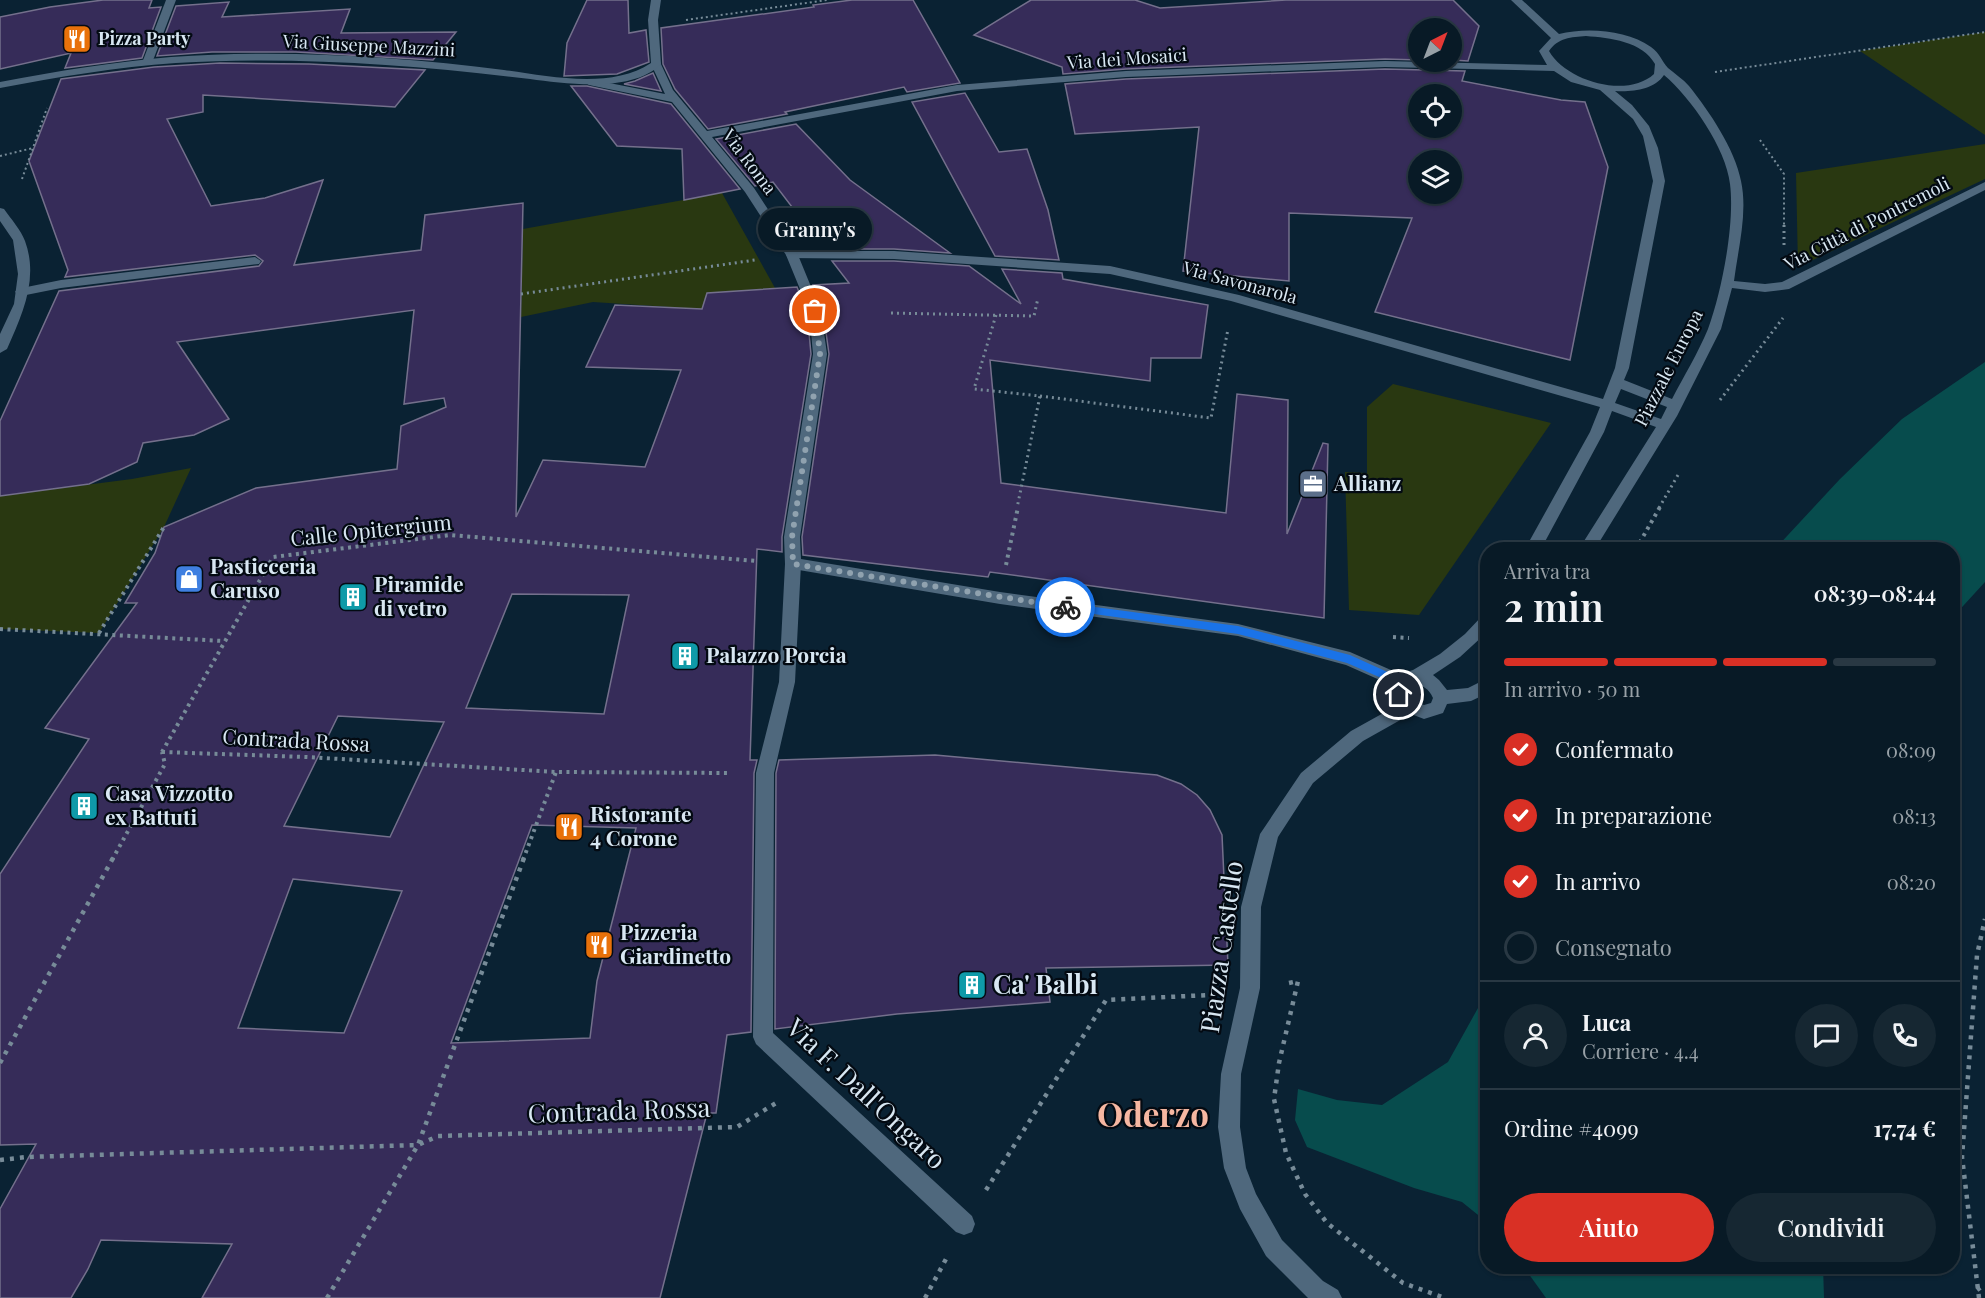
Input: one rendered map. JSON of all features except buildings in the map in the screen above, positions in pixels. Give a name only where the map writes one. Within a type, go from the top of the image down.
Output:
[{"type":"street","points":[[147,63],[171,0]]},
{"type":"street","name":"Via Roma","points":[[656,0],[653,20],[656,64],[663,82],[675,100],[750,190],[792,255],[815,311],[820,354],[792,537],[793,564]]},
{"type":"street","points":[[1516,0],[1557,38],[1548,44],[1544,51],[1547,60],[1568,76],[1603,87],[1621,88],[1651,82],[1660,76],[1662,68]]},
{"type":"street","name":"Piazzale Europa","points":[[1557,38],[1586,33],[1621,38],[1650,51],[1659,59],[1662,68],[1684,87],[1701,112],[1726,151],[1737,182],[1737,212],[1727,284],[1714,329],[1664,425],[1591,542]]},
{"type":"street","name":"Via Giuseppe Mazzini","points":[[0,85],[147,63],[288,58],[480,70],[589,82],[675,100]]},
{"type":"street","name":"Via Giuseppe Mazzini","points":[[589,82],[633,76],[646,72],[656,64]]},
{"type":"street","name":"Via dei Mosaici","points":[[705,135],[957,88],[1126,74],[1385,64],[1555,68]]},
{"type":"street","name":"Via Giuseppe Mazzini","points":[[0,93],[53,77]]},
{"type":"street","points":[[1537,542],[1597,432],[1622,368],[1659,181],[1655,151],[1643,122],[1628,106],[1603,87]]},
{"type":"street","name":"Via Città di Pontremoli","points":[[1727,284],[1765,288],[1785,286],[1985,185]]},
{"type":"street","points":[[0,212],[19,240],[24,274],[20,304],[0,349]]},
{"type":"street","name":"Via Savonarola","points":[[792,255],[894,255],[1110,270],[1234,298],[1608,405],[1664,425]]},
{"type":"street","points":[[21,292],[61,284],[255,261]]},
{"type":"street","points":[[1617,382],[1675,405]]},
{"type":"street","points":[[765,773],[787,682],[793,564],[1000,598],[1238,630],[1350,659],[1408,680],[1432,683],[1442,698]]},
{"type":"street","points":[[1442,698],[1437,708],[1431,711],[1416,710],[1409,707],[1399,695],[1398,690],[1408,680],[1441,663],[1468,643],[1480,629]]},
{"type":"street","points":[[1442,698],[1471,694],[1480,689]]},
{"type":"street","name":"Piazza Castello","points":[[1330,1298],[1315,1288],[1274,1248],[1248,1201],[1235,1168],[1229,1127],[1231,1074],[1250,988],[1251,908],[1269,834],[1306,778],[1357,736],[1409,707]]},
{"type":"street","name":"Via F. Dall'Ongaro","points":[[765,773],[763,1037],[964,1224]]},
{"type":"path","points":[[653,20],[674,22],[827,0]]},
{"type":"path","points":[[1713,73],[1985,32]]},
{"type":"path","points":[[22,179],[53,77]]},
{"type":"path","points":[[0,156],[33,148]]},
{"type":"path","points":[[521,294],[792,255]]},
{"type":"path","points":[[891,313],[1034,316],[1047,265]]},
{"type":"path","points":[[996,315],[974,389],[1211,418],[1234,298]]},
{"type":"path","points":[[1000,598],[1040,396]]},
{"type":"path","points":[[99,633],[164,527]]},
{"type":"path","name":"Calle Opitergium","points":[[224,641],[273,557],[450,535],[793,564]]},
{"type":"path","points":[[0,629],[224,641],[162,752],[165,764],[0,1063]]},
{"type":"path","name":"Contrada Rossa","points":[[162,752],[307,757],[556,772],[765,773]]},
{"type":"path","points":[[327,1298],[418,1146],[556,772]]},
{"type":"path","points":[[1979,1298],[1962,1157],[1977,955],[1985,919]]},
{"type":"path","points":[[1298,981],[1274,1100],[1286,1153],[1305,1194],[1327,1223],[1403,1283],[1445,1298]]},
{"type":"path","points":[[925,1298],[964,1224],[1106,1000],[1210,994]]},
{"type":"path","name":"Contrada Rossa","points":[[0,1160],[27,1157],[418,1146],[438,1136],[737,1127],[811,1081]]},
{"type":"path","points":[[1977,1291],[1985,1284]]},
{"type":"shaded area","points":[[1985,32],[1985,135],[1860,51]]},
{"type":"shaded area","points":[[1985,144],[1985,179],[1798,267],[1796,173]]},
{"type":"shaded area","points":[[722,193],[775,288],[707,293],[699,320],[670,307],[593,302],[521,317],[523,229]]},
{"type":"shaded area","points":[[1985,362],[1985,582],[1960,609],[1960,542],[1782,542],[1840,479],[1902,419]]},
{"type":"shaded area","points":[[1393,384],[1551,423],[1419,615],[1349,610],[1345,472],[1367,473],[1367,407]]},
{"type":"shaded area","points":[[191,468],[164,527],[99,633],[0,629],[0,496],[132,479]]},
{"type":"shaded area","points":[[1480,1004],[1480,1217],[1462,1202],[1414,1188],[1307,1147],[1295,1120],[1298,1089],[1337,1100],[1382,1105],[1448,1062]]},
{"type":"shaded area","points":[[1529,1274],[1823,1274],[1824,1298],[1546,1298]]},
{"type":"way so far","points":[[815,311],[820,354],[792,537],[793,564],[1065,607]]},
{"type":"place","name":"Pizza Party","points":[[77,39]]},
{"type":"place","name":"Granny's","points":[[815,311]]},
{"type":"place","name":"Allianz","points":[[1313,484]]},
{"type":"place","name":"Pasticceria Caruso","points":[[189,579]]},
{"type":"place","name":"Piramide di vetro","points":[[353,597]]},
{"type":"place","name":"Palazzo Porcia","points":[[685,656]]},
{"type":"place","name":"Casa Vizzotto ex Battuti","points":[[84,806]]},
{"type":"place","name":"Ristorante 4 Corone","points":[[569,827]]},
{"type":"place","name":"Pizzeria Giardinetto","points":[[599,945]]},
{"type":"place","name":"Ca' Balbi","points":[[972,985]]},
{"type":"district","name":"Oderzo","points":[[1153,1115]]},
{"type":"route","points":[[1065,607],[1238,630],[1350,659],[1401,682],[1399,695]]}]
